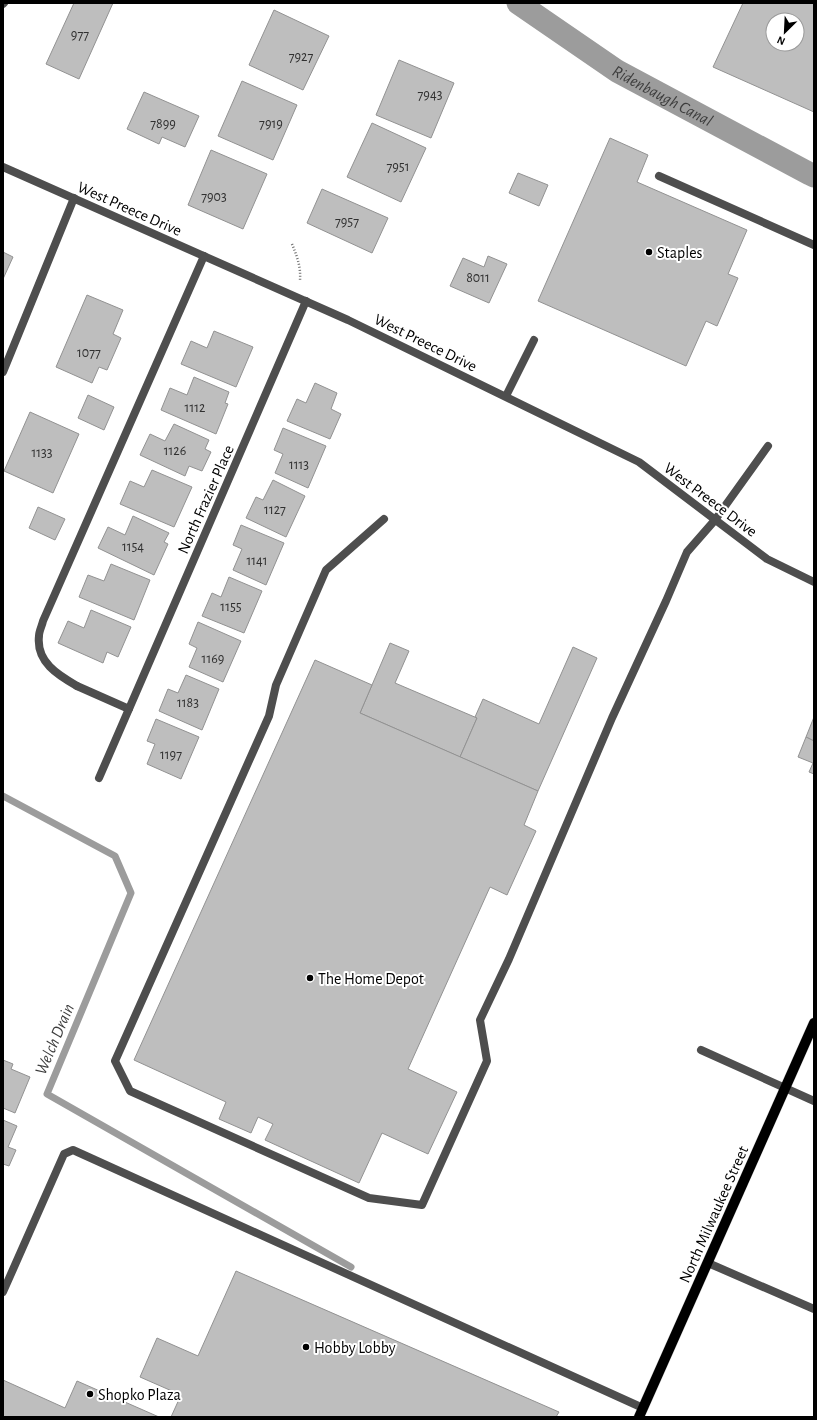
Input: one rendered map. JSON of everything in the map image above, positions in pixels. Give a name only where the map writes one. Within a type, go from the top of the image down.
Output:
[{"type":"main road","name":"North Milwaukee Street","points":[[641,1412],[814,1023]]},
{"type":"street","name":"West Preece Drive","points":[[3,167],[348,320],[639,462],[767,559],[814,582]]},
{"type":"street","points":[[659,176],[814,245]]},
{"type":"street","points":[[3,372],[74,198]]},
{"type":"street","points":[[129,709],[77,686],[56,673],[45,662],[40,649],[39,636],[43,621],[204,256]]},
{"type":"street","name":"North Frazier Place","points":[[99,778],[306,301]]},
{"type":"street","points":[[506,396],[534,340]]},
{"type":"street","points":[[384,519],[326,570],[276,685],[269,716],[115,1061],[130,1091],[369,1198],[422,1205],[487,1061],[480,1020],[509,959],[612,718],[687,552],[715,520],[768,446]]},
{"type":"street","points":[[701,1050],[814,1101]]},
{"type":"street","points":[[3,1292],[64,1154],[73,1150],[641,1412]]},
{"type":"street","points":[[708,1263],[814,1309]]},
{"type":"path","points":[[292,244],[298,258],[300,280]]},
{"type":"building","points":[[74,3],[113,3],[79,79],[46,64]]},
{"type":"building","points":[[743,3],[814,3],[814,112],[713,67]]},
{"type":"building","points":[[274,10],[329,36],[303,90],[249,65]]},
{"type":"building","points":[[399,60],[454,83],[431,138],[376,115]]},
{"type":"building","points":[[242,81],[297,105],[273,160],[218,136]]},
{"type":"building","points":[[144,92],[199,116],[185,147],[162,137],[159,144],[127,129]]},
{"type":"building","points":[[372,123],[426,148],[401,202],[347,177]]},
{"type":"building","name":"Staples","points":[[610,138],[648,155],[637,182],[747,230],[728,274],[738,278],[717,326],[706,321],[686,366],[538,301]]},
{"type":"building","points":[[211,150],[267,174],[243,229],[188,205]]},
{"type":"building","points":[[518,173],[548,185],[539,206],[509,193]]},
{"type":"building","points":[[322,189],[388,218],[372,253],[307,223]]},
{"type":"building","points":[[3,252],[13,257],[3,279]]},
{"type":"building","points":[[488,256],[507,264],[489,303],[450,286],[463,258],[484,267]]},
{"type":"building","points":[[87,295],[123,310],[113,334],[121,338],[107,370],[99,367],[92,383],[56,367]]},
{"type":"building","points":[[214,331],[253,347],[236,387],[181,364],[191,341],[207,348]]},
{"type":"building","points":[[194,377],[229,392],[225,403],[228,404],[216,434],[161,410],[170,388],[187,395]]},
{"type":"building","points":[[315,383],[337,393],[331,409],[341,414],[330,439],[287,421],[297,399],[306,403]]},
{"type":"building","points":[[88,395],[114,407],[104,430],[78,418]]},
{"type":"building","points":[[30,412],[79,434],[53,493],[4,471]]},
{"type":"building","points":[[174,424],[209,440],[205,449],[211,452],[202,471],[189,466],[185,476],[140,455],[150,434],[165,441]]},
{"type":"building","points":[[283,428],[326,446],[308,488],[275,473],[283,454],[274,450]]},
{"type":"building","points":[[152,470],[192,487],[174,527],[120,504],[130,481],[144,487]]},
{"type":"building","points":[[273,480],[305,496],[286,537],[246,518],[256,497],[263,500]]},
{"type":"building","points":[[38,507],[65,519],[55,540],[29,528]]},
{"type":"building","points":[[133,516],[169,533],[164,542],[168,544],[154,575],[98,548],[108,527],[125,535]]},
{"type":"building","points":[[241,525],[284,543],[266,585],[233,570],[242,549],[233,545]]},
{"type":"building","points":[[111,564],[150,580],[134,620],[79,597],[88,575],[104,581]]},
{"type":"building","points":[[229,577],[262,591],[244,633],[202,616],[212,593],[221,597]]},
{"type":"building","points":[[91,610],[131,627],[118,657],[107,652],[103,663],[58,643],[68,621],[84,628]]},
{"type":"building","points":[[198,622],[241,641],[223,682],[189,667],[197,648],[189,644]]},
{"type":"building","points":[[390,643],[409,651],[395,683],[477,718],[460,757],[360,713]]},
{"type":"building","points":[[573,647],[597,658],[538,791],[460,757],[477,718],[475,717],[483,699],[539,724]]},
{"type":"building","name":"The Home Depot","points":[[315,660],[372,685],[360,713],[538,791],[524,825],[536,831],[507,895],[490,887],[408,1069],[457,1092],[428,1154],[382,1133],[359,1183],[265,1140],[273,1124],[258,1117],[251,1133],[219,1119],[226,1102],[134,1060]]},
{"type":"building","points":[[186,675],[219,689],[202,730],[159,711],[168,689],[178,693]]},
{"type":"building","points":[[814,717],[814,741],[806,737]]},
{"type":"building","points":[[156,719],[199,737],[181,779],[147,764],[155,744],[147,741]]},
{"type":"building","points":[[806,737],[814,741],[814,774],[809,772],[813,763],[798,757]]},
{"type":"building","points":[[3,1060],[13,1064],[11,1069],[30,1077],[15,1113],[3,1108]]},
{"type":"building","points":[[3,1120],[17,1126],[8,1147],[16,1150],[9,1166],[3,1164]]},
{"type":"building","name":"Hobby Lobby","points":[[236,1271],[559,1412],[556,1417],[171,1417],[181,1395],[140,1377],[157,1338],[198,1356]]},
{"type":"building","name":"Shopko Plaza","points":[[3,1380],[65,1408],[77,1381],[159,1417],[3,1417]]},
{"type":"waterway","name":"Ridenbaugh Canal","points":[[518,3],[617,71],[814,176]]},
{"type":"waterway","name":"Welch Drain","points":[[3,796],[115,856],[131,893],[47,1094],[351,1267]]},
{"type":"place","name":"Staples","points":[[649,252]]},
{"type":"place","name":"The Home Depot","points":[[310,978]]},
{"type":"place","name":"Hobby Lobby","points":[[306,1347]]},
{"type":"place","name":"Shopko Plaza","points":[[90,1394]]}]
